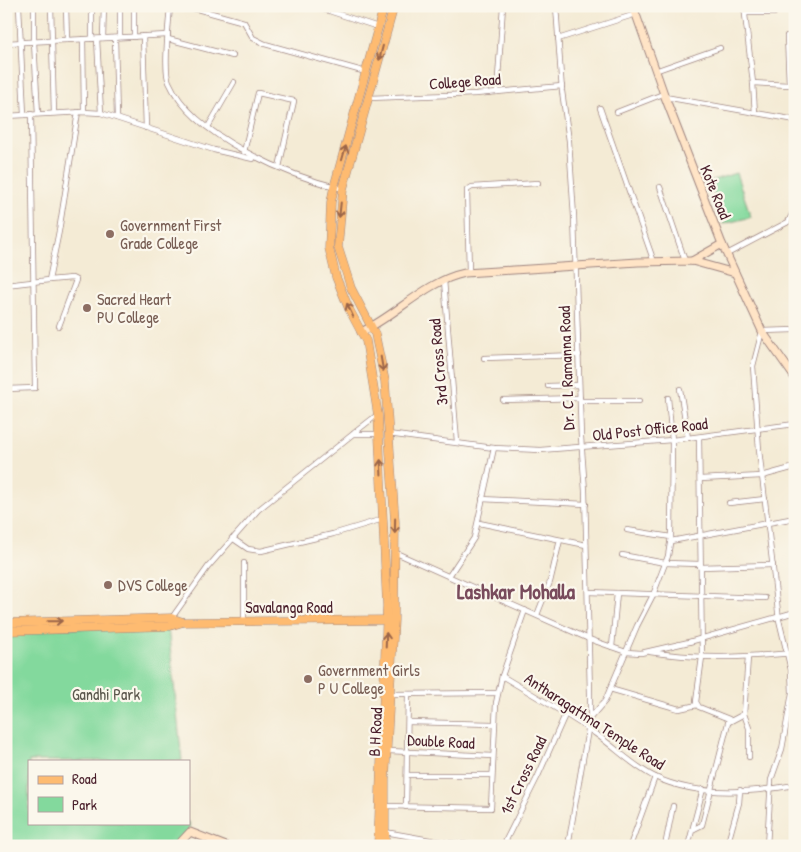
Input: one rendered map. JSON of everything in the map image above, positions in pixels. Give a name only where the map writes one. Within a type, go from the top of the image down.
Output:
[{"type":"main road","points":[[384,6],[334,187],[331,202],[329,248],[336,276],[366,341],[372,365],[378,415],[390,620]]},
{"type":"main road","points":[[378,846],[395,522],[384,372],[376,334],[351,288],[338,247],[343,190],[394,6]]},
{"type":"main road","name":"Savalanga Road","points":[[6,623],[390,620]]},
{"type":"main road","name":"B H Road","points":[[385,846],[384,806],[391,694],[390,620]]},
{"type":"main road","name":"Savalanga Road","points":[[6,631],[170,622]]},
{"type":"street","points":[[19,6],[24,115]]},
{"type":"street","points":[[34,6],[38,114]]},
{"type":"street","points":[[51,6],[54,113]]},
{"type":"street","points":[[66,6],[67,40]]},
{"type":"street","points":[[92,6],[101,113]]},
{"type":"street","points":[[103,38],[104,6]]},
{"type":"street","points":[[117,118],[120,6]]},
{"type":"street","points":[[134,6],[134,37]]},
{"type":"street","points":[[170,6],[168,81],[178,97],[217,136],[244,152],[343,190]]},
{"type":"street","points":[[186,6],[244,22],[253,38],[265,44],[366,72]]},
{"type":"street","points":[[314,6],[378,27]]},
{"type":"street","points":[[496,92],[503,6]]},
{"type":"street","name":"Dr. C L Ramanna Road","points":[[556,6],[562,86],[569,141],[586,504],[589,639],[590,718],[568,846]]},
{"type":"street","name":"Kote Road","points":[[633,6],[664,95],[722,244],[762,332],[795,378]]},
{"type":"street","points":[[744,6],[755,113]]},
{"type":"street","points":[[745,13],[774,13]]},
{"type":"street","points":[[558,38],[636,14]]},
{"type":"street","points":[[6,44],[143,36],[168,37],[233,56]]},
{"type":"street","points":[[143,36],[146,128]]},
{"type":"street","points":[[753,83],[789,85],[787,36]]},
{"type":"street","points":[[83,40],[84,112]]},
{"type":"street","points":[[655,70],[720,48]]},
{"type":"street","points":[[208,127],[234,82]]},
{"type":"street","name":"College Road","points":[[369,98],[496,92],[562,86]]},
{"type":"street","points":[[244,152],[258,93],[294,101],[279,167]]},
{"type":"street","points":[[617,112],[664,95],[790,119],[793,120],[795,126]]},
{"type":"street","points":[[6,100],[7,116],[78,112],[101,113],[214,150],[267,162]]},
{"type":"street","points":[[600,108],[654,262]]},
{"type":"street","points":[[49,280],[78,112]]},
{"type":"street","points":[[6,389],[35,388],[31,114]]},
{"type":"street","points":[[470,272],[468,190],[472,187],[538,183]]},
{"type":"street","points":[[660,187],[688,261]]},
{"type":"street","points":[[727,254],[788,222],[795,209]]},
{"type":"street","points":[[688,261],[722,244]]},
{"type":"street","points":[[361,332],[453,275],[470,272],[688,261],[735,273]]},
{"type":"street","points":[[6,285],[72,278],[76,280],[59,326]]},
{"type":"street","name":"3rd Cross Road","points":[[444,280],[457,442]]},
{"type":"street","points":[[776,846],[767,845],[771,780],[782,749],[792,693],[791,670],[779,617],[762,476],[753,366],[762,332],[795,330]]},
{"type":"street","points":[[484,358],[578,355]]},
{"type":"street","points":[[548,386],[579,385]]},
{"type":"street","points":[[680,389],[688,438]]},
{"type":"street","points":[[590,718],[598,712],[610,689],[653,595],[671,539],[672,440],[668,398]]},
{"type":"street","points":[[502,400],[580,399],[639,401]]},
{"type":"street","points":[[170,622],[208,567],[258,510],[378,415]]},
{"type":"street","name":"Old Post Office Road","points":[[388,434],[494,448],[540,450],[672,440],[758,431],[795,424]]},
{"type":"street","points":[[353,434],[378,434]]},
{"type":"street","points":[[697,705],[702,657],[699,437]]},
{"type":"street","points":[[449,576],[474,538],[479,523],[482,499],[494,448]]},
{"type":"street","points":[[700,479],[762,476],[795,467]]},
{"type":"street","points":[[482,499],[586,504]]},
{"type":"street","points":[[729,503],[765,499]]},
{"type":"street","points":[[626,530],[671,539],[700,537],[795,518]]},
{"type":"street","points":[[232,538],[248,549],[261,551],[333,534],[384,519]]},
{"type":"street","points":[[479,523],[586,545]]},
{"type":"street","points":[[537,615],[550,582],[560,540]]},
{"type":"street","points":[[394,552],[589,639],[626,652],[702,657],[748,657],[795,652]]},
{"type":"street","points":[[622,555],[700,566],[773,565]]},
{"type":"street","points":[[244,563],[244,621]]},
{"type":"street","points":[[588,592],[766,598]]},
{"type":"street","points":[[612,647],[617,593]]},
{"type":"street","points":[[384,806],[491,808],[494,724],[498,693],[525,610]]},
{"type":"street","points":[[646,652],[702,639],[795,612]]},
{"type":"street","points":[[748,657],[744,714],[749,728],[749,757]]},
{"type":"street","name":"Antharagattma Temple Road","points":[[502,676],[588,729],[655,777],[712,791],[771,789],[795,785]]},
{"type":"street","points":[[610,689],[679,709],[697,705],[727,716],[729,722],[702,825],[692,830]]},
{"type":"street","points":[[391,694],[498,693]]},
{"type":"street","points":[[406,807],[408,694]]},
{"type":"street","points":[[729,722],[744,714]]},
{"type":"street","name":"1st Cross Road","points":[[503,846],[538,776],[565,715]]},
{"type":"street","points":[[408,722],[494,724]]},
{"type":"street","name":"Double Road","points":[[388,751],[493,756]]},
{"type":"street","points":[[407,775],[492,776]]},
{"type":"street","points":[[630,846],[655,777]]},
{"type":"street","points":[[688,846],[703,790]]},
{"type":"street","points":[[727,846],[739,803],[740,790]]},
{"type":"street","points":[[665,846],[673,806]]},
{"type":"street","points":[[177,846],[190,832],[226,846]]},
{"type":"street","points":[[385,832],[448,843],[483,846]]},
{"type":"green space","points":[[736,173],[751,217],[723,224],[710,181]]},
{"type":"green space","name":"Gandhi Park","points":[[168,627],[182,760],[28,760],[28,824],[189,824],[190,830],[177,846],[6,846],[6,629]]},
{"type":"place","name":"Government First Grade College","points":[[110,234]]},
{"type":"place","name":"Sacred Heart PU College","points":[[87,308]]},
{"type":"place","name":"DVS College","points":[[108,585]]},
{"type":"place","name":"Government Girls P U College","points":[[308,679]]},
{"type":"district","name":"Lashkar Mohalla","points":[[516,591]]}]
